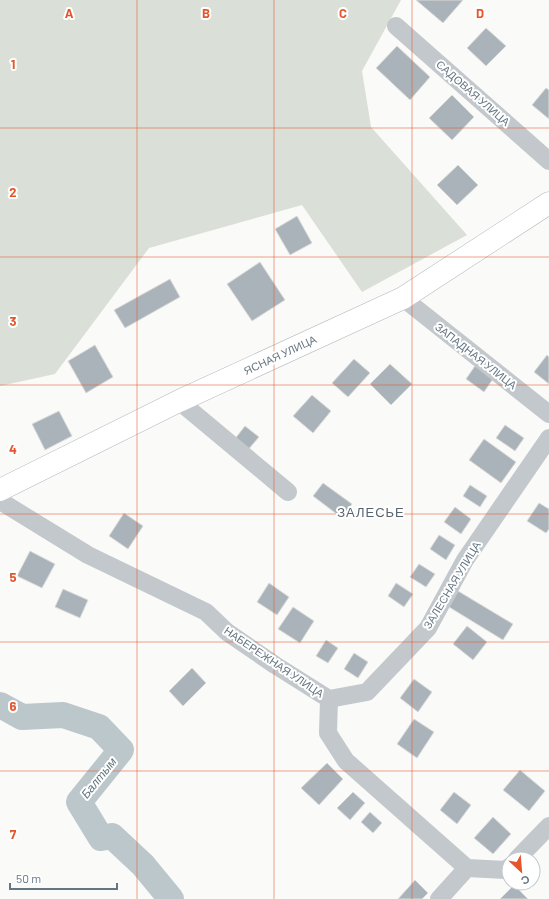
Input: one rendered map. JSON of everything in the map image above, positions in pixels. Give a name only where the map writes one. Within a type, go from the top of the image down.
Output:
[{"type":"main road","name":"ЯСНАЯ УЛИЦА","points":[[0,490],[179,401],[403,298],[549,203]]},
{"type":"street","name":"САДОВАЯ УЛИЦА","points":[[396,26],[549,161]]},
{"type":"street","name":"ЗАПАДНАЯ УЛИЦА","points":[[403,298],[549,414]]},
{"type":"street","points":[[179,401],[288,492]]},
{"type":"street","name":"ЗАЛЕСНАЯ УЛИЦА","points":[[329,699],[368,692],[428,628],[465,560],[549,438]]},
{"type":"street","name":"НАБЕРЕЖНАЯ УЛИЦА","points":[[0,502],[88,555],[206,612],[233,636],[274,665],[329,699],[328,733],[346,761],[467,868]]},
{"type":"street","points":[[525,851],[549,826]]},
{"type":"street","points":[[439,899],[467,868],[501,870]]},
{"type":"shaded area","points":[[0,0],[401,0],[362,71],[371,127],[467,235],[362,292],[302,205],[149,248],[55,374],[0,386]]},
{"type":"building","points":[[416,0],[463,0],[443,23]]},
{"type":"building","points":[[486,28],[506,46],[486,66],[467,48]]},
{"type":"building","points":[[397,46],[430,77],[410,100],[376,68]]},
{"type":"building","points":[[546,88],[549,90],[549,119],[532,105]]},
{"type":"building","points":[[452,95],[474,117],[452,140],[429,118]]},
{"type":"building","points":[[458,165],[478,185],[457,205],[437,185]]},
{"type":"building","points":[[297,216],[312,243],[290,255],[275,229]]},
{"type":"building","points":[[260,262],[285,300],[252,321],[227,284]]},
{"type":"building","points":[[170,279],[180,297],[125,328],[114,310]]},
{"type":"building","points":[[95,345],[113,377],[86,393],[68,361]]},
{"type":"building","points":[[547,355],[549,357],[549,384],[534,372]]},
{"type":"building","points":[[354,359],[370,373],[348,397],[332,383]]},
{"type":"building","points":[[477,363],[495,376],[484,392],[466,379]]},
{"type":"building","points":[[390,364],[412,384],[391,405],[370,384]]},
{"type":"building","points":[[312,395],[331,411],[313,433],[293,416]]},
{"type":"building","points":[[59,411],[72,436],[45,450],[32,424]]},
{"type":"building","points":[[505,425],[524,438],[515,451],[496,438]]},
{"type":"building","points":[[245,426],[259,437],[247,451],[234,440]]},
{"type":"building","points":[[484,439],[516,462],[501,483],[469,460]]},
{"type":"building","points":[[323,483],[352,504],[342,518],[313,496]]},
{"type":"building","points":[[470,485],[487,496],[480,507],[463,496]]},
{"type":"building","points":[[539,503],[549,509],[549,529],[546,533],[527,521]]},
{"type":"building","points":[[455,507],[471,519],[461,534],[444,522]]},
{"type":"building","points":[[124,513],[143,526],[128,549],[109,536]]},
{"type":"building","points":[[439,535],[455,545],[446,560],[430,549]]},
{"type":"building","points":[[30,551],[55,564],[42,588],[17,576]]},
{"type":"building","points":[[419,564],[435,574],[426,587],[410,577]]},
{"type":"building","points":[[269,583],[289,597],[277,615],[257,602]]},
{"type":"building","points":[[396,583],[413,594],[404,607],[388,596]]},
{"type":"building","points":[[63,589],[88,600],[80,618],[55,607]]},
{"type":"building","points":[[458,591],[513,624],[503,640],[449,607]]},
{"type":"building","points":[[293,607],[314,621],[300,643],[278,629]]},
{"type":"building","points":[[467,626],[487,642],[473,660],[453,644]]},
{"type":"building","points":[[326,640],[338,648],[328,663],[316,656]]},
{"type":"building","points":[[354,653],[368,662],[358,678],[344,669]]},
{"type":"building","points":[[192,668],[206,683],[183,706],[169,691]]},
{"type":"building","points":[[414,679],[432,692],[418,712],[400,698]]},
{"type":"building","points":[[414,719],[434,732],[417,758],[397,744]]},
{"type":"building","points":[[327,763],[343,779],[319,805],[301,788]]},
{"type":"building","points":[[520,770],[545,791],[529,811],[503,790]]},
{"type":"building","points":[[353,792],[365,803],[350,820],[337,808]]},
{"type":"building","points":[[454,792],[471,805],[457,824],[440,810]]},
{"type":"building","points":[[370,812],[382,823],[373,833],[361,822]]},
{"type":"building","points":[[493,817],[511,834],[493,854],[474,838]]},
{"type":"building","points":[[415,880],[428,893],[422,899],[398,899]]},
{"type":"building","points":[[508,891],[520,891],[528,899],[500,899]]},
{"type":"waterway","name":"Балтым","points":[[0,705],[22,717],[63,715],[99,727],[121,750],[79,802],[101,838],[112,836],[143,865],[171,899]]},
{"type":"district","name":"ЗАЛЕСЬЕ","points":[[371,512]]}]
